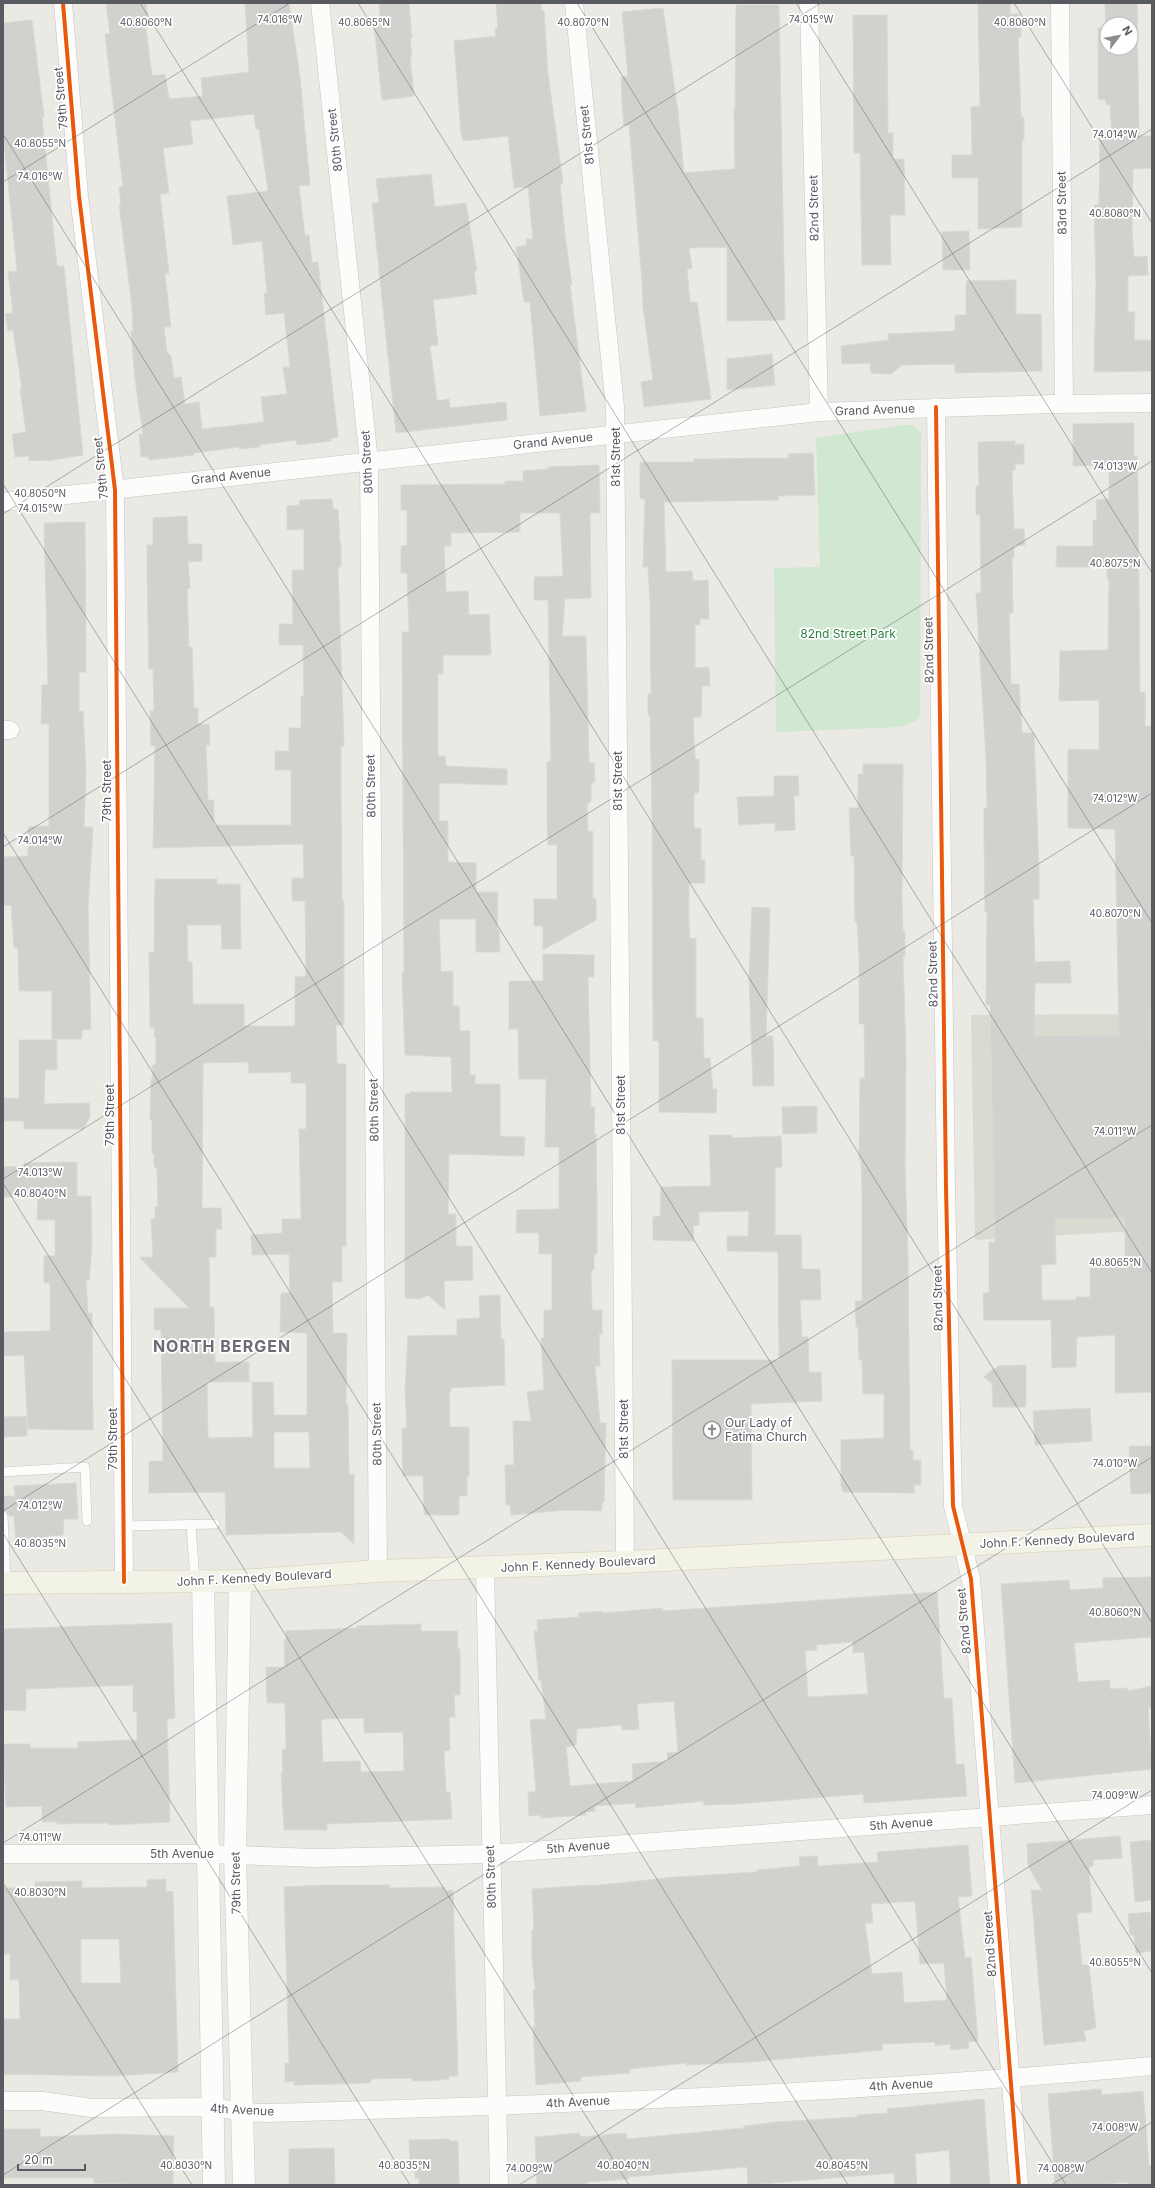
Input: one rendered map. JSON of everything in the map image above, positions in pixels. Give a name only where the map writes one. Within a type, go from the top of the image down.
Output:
[{"type":"main road","name":"John F. Kennedy Boulevard","points":[[4,1583],[240,1581],[378,1571],[625,1562],[1152,1535]]},
{"type":"street","name":"79th Street","points":[[64,3],[79,196],[114,490],[124,1582]]},
{"type":"street","name":"80th Street","points":[[320,3],[369,461],[378,1571]]},
{"type":"street","name":"81st Street","points":[[574,3],[615,407],[616,434],[625,1562]]},
{"type":"street","name":"82nd Street","points":[[809,3],[819,412]]},
{"type":"street","name":"83rd Street","points":[[1060,3],[1064,403]]},
{"type":"street","name":"Grand Avenue","points":[[3,502],[819,412],[1064,403],[1152,403]]},
{"type":"street","name":"82nd Street","points":[[936,407],[946,1195],[953,1506],[971,1580],[1019,2185]]},
{"type":"street","name":"80th Street","points":[[485,1568],[490,1854],[499,2185]]},
{"type":"street","points":[[199,1581],[208,1854],[214,2185]]},
{"type":"street","name":"79th Street","points":[[240,1581],[236,1855],[244,2185]]},
{"type":"street","name":"5th Avenue","points":[[3,1854],[208,1854],[316,1858],[490,1854],[1152,1805]]},
{"type":"street","name":"4th Avenue","points":[[3,2101],[42,2101],[92,2108],[213,2108],[242,2112],[498,2106],[1011,2079],[1152,2066]]},
{"type":"lane","points":[[3,1472],[85,1467],[87,1521]]},
{"type":"lane","points":[[4,1516],[4,1583]]},
{"type":"lane","points":[[191,1524],[199,1581]]},
{"type":"lane","points":[[124,1526],[215,1524]]},
{"type":"shaded area","points":[[1152,1014],[1152,1230],[975,1240],[971,1015]]},
{"type":"green space","name":"82nd Street Park","points":[[912,425],[921,433],[920,716],[914,722],[900,727],[776,732],[774,568],[820,567],[816,438]]},
{"type":"building","points":[[106,3],[146,3],[148,21],[145,21],[152,76],[165,74],[169,99],[203,96],[201,78],[249,72],[245,3],[289,3],[300,77],[310,185],[299,186],[305,236],[309,235],[312,263],[318,262],[338,437],[331,438],[331,441],[297,445],[296,440],[260,445],[260,447],[239,449],[239,447],[194,453],[194,455],[149,460],[149,457],[141,457],[139,434],[143,434],[135,380],[131,331],[133,331],[132,307],[119,204],[121,204],[119,187],[123,187],[105,34],[110,34]],"holes":[[[254,114],[256,129],[259,129],[268,191],[227,196],[233,245],[262,241],[267,293],[264,293],[266,315],[284,313],[290,367],[283,367],[287,394],[261,397],[264,422],[202,429],[199,402],[185,404],[181,377],[174,378],[171,356],[167,352],[164,327],[171,327],[165,274],[169,273],[160,194],[169,193],[163,148],[193,144],[190,121]]]},
{"type":"building","points":[[379,3],[409,3],[412,38],[410,38],[412,57],[410,57],[414,96],[382,100],[374,26],[381,26]]},
{"type":"building","points":[[496,3],[541,3],[542,11],[544,11],[548,74],[563,183],[560,184],[572,285],[570,285],[586,411],[540,416],[530,302],[524,302],[516,247],[527,245],[526,239],[533,239],[528,187],[514,188],[508,136],[463,141],[461,133],[454,41],[496,36],[495,28],[498,28]]},
{"type":"building","points":[[978,3],[1010,3],[1010,14],[1020,14],[1021,37],[1018,37],[1021,117],[1024,117],[1024,140],[1022,140],[1022,227],[978,229],[978,178],[952,178],[952,155],[972,155],[971,107],[980,106]]},
{"type":"building","points":[[1105,3],[1137,3],[1137,16],[1106,16]]},
{"type":"building","points":[[736,5],[779,5],[785,320],[727,321],[727,247],[689,248],[692,268],[687,269],[690,302],[697,302],[711,399],[644,407],[641,382],[653,380],[643,307],[629,125],[624,126],[621,77],[628,76],[622,12],[663,8],[678,112],[684,173],[735,169],[734,109]]},
{"type":"building","points":[[853,15],[887,15],[888,133],[893,133],[893,159],[904,159],[905,215],[890,215],[891,265],[862,265],[860,153],[854,153]]},
{"type":"building","points":[[32,20],[44,117],[42,117],[57,266],[64,266],[83,455],[46,461],[29,461],[29,456],[15,457],[12,434],[26,432],[20,389],[22,389],[13,330],[8,331],[5,314],[13,313],[8,272],[17,271],[3,133],[3,23]]},
{"type":"building","points":[[1098,28],[1099,56],[1138,56],[1139,136],[1152,136],[1152,168],[1133,169],[1132,230],[1134,257],[1147,256],[1148,275],[1128,276],[1128,312],[1135,312],[1134,340],[1152,340],[1152,371],[1094,372],[1096,284],[1094,205],[1099,205],[1100,137],[1112,137],[1110,105],[1106,104],[1106,100],[1098,99]]},
{"type":"building","points":[[431,174],[435,207],[466,203],[477,271],[474,271],[477,294],[433,300],[438,345],[430,346],[437,401],[449,399],[450,408],[506,402],[507,420],[396,433],[372,203],[379,203],[376,179]]},
{"type":"building","points":[[969,231],[970,270],[943,270],[942,232]]},
{"type":"building","points":[[1016,280],[1016,314],[1041,314],[1042,371],[955,373],[955,364],[902,365],[891,374],[871,373],[870,363],[842,364],[841,346],[889,340],[888,334],[955,331],[955,315],[966,315],[966,281]]},
{"type":"building","points":[[772,354],[775,385],[727,390],[727,359]]},
{"type":"building","points":[[1134,423],[1134,456],[1137,456],[1140,692],[1145,692],[1145,726],[1152,726],[1152,1011],[1150,1011],[1152,1091],[1152,1392],[1115,1393],[1115,1335],[1077,1337],[1076,1367],[1052,1368],[1051,1320],[984,1320],[983,1293],[989,1293],[989,1242],[995,1242],[990,1005],[986,1005],[987,911],[985,912],[984,808],[987,808],[986,758],[976,593],[981,593],[980,515],[976,515],[976,486],[979,486],[978,442],[1015,441],[1015,445],[1024,444],[1024,464],[1015,464],[1015,470],[1012,470],[1014,529],[1024,529],[1025,545],[1014,546],[1014,558],[1012,558],[1013,613],[1009,613],[1011,684],[1019,684],[1022,733],[1034,733],[1039,869],[1039,899],[1033,900],[1035,962],[1070,961],[1071,983],[1035,983],[1034,1036],[1119,1035],[1115,829],[1068,828],[1068,749],[1099,750],[1099,700],[1059,701],[1060,651],[1108,650],[1109,579],[1107,579],[1107,567],[1056,567],[1057,546],[1093,546],[1093,520],[1097,520],[1096,500],[1109,499],[1109,465],[1073,466],[1073,424]],"holes":[[[1125,1218],[1125,1267],[1090,1268],[1090,1297],[1076,1297],[1076,1300],[1042,1300],[1041,1265],[1056,1264],[1055,1219]]]},
{"type":"building","points":[[813,453],[815,495],[778,496],[779,500],[664,502],[666,572],[692,571],[693,581],[708,580],[709,619],[700,619],[700,625],[695,625],[695,668],[709,667],[710,686],[702,686],[701,717],[693,717],[695,759],[699,759],[699,788],[698,793],[694,793],[694,828],[701,828],[701,860],[705,860],[705,883],[689,883],[689,924],[690,939],[696,938],[696,1018],[703,1018],[704,1058],[710,1058],[713,1089],[717,1089],[716,1113],[659,1112],[659,1041],[653,1041],[652,819],[650,716],[648,715],[648,694],[651,694],[650,604],[648,567],[643,567],[645,499],[640,499],[640,462],[694,462],[694,459],[789,458],[788,454]]},
{"type":"building","points":[[599,465],[600,513],[590,513],[591,598],[565,599],[562,636],[586,636],[589,763],[594,763],[595,783],[591,783],[591,801],[587,805],[588,832],[593,831],[593,899],[596,898],[596,920],[543,950],[543,926],[534,926],[534,899],[557,899],[557,845],[548,845],[547,823],[547,762],[551,761],[548,600],[534,600],[534,577],[563,576],[560,513],[520,513],[520,532],[451,533],[451,546],[444,546],[446,592],[468,591],[469,615],[489,614],[491,655],[443,655],[443,674],[438,674],[438,756],[445,756],[446,766],[507,769],[507,785],[439,783],[439,821],[448,821],[448,862],[476,863],[476,892],[498,892],[497,929],[499,929],[500,952],[476,952],[476,919],[439,919],[441,972],[453,971],[453,1006],[459,1006],[460,1031],[470,1031],[470,1075],[475,1075],[475,1084],[500,1084],[500,1136],[525,1137],[524,1156],[449,1154],[448,1214],[456,1214],[456,1246],[472,1246],[473,1280],[444,1281],[445,1310],[428,1295],[420,1299],[405,1298],[405,1094],[410,1094],[410,1092],[452,1092],[451,1057],[405,1055],[402,973],[404,973],[402,632],[409,632],[407,573],[401,573],[401,546],[407,545],[407,510],[401,510],[401,485],[505,484],[505,481],[523,481],[523,471],[548,469],[548,467]]},
{"type":"building","points":[[332,499],[333,509],[338,509],[341,543],[341,567],[338,567],[344,746],[341,746],[341,793],[342,901],[344,901],[344,1025],[336,1025],[337,1064],[346,1064],[346,1246],[342,1246],[342,1282],[332,1282],[333,1333],[347,1333],[346,1405],[348,1405],[349,1474],[354,1474],[354,1544],[341,1532],[226,1535],[225,1492],[149,1493],[149,1461],[163,1461],[161,1330],[154,1330],[154,1308],[189,1308],[139,1257],[153,1257],[151,1219],[155,1219],[155,1207],[158,1206],[157,1169],[154,1166],[154,1154],[152,1153],[152,1120],[150,1120],[151,1079],[153,1079],[152,1066],[156,1063],[156,1037],[154,1037],[155,1028],[150,1028],[149,952],[154,952],[155,879],[217,879],[217,884],[240,884],[241,949],[222,949],[221,925],[187,925],[188,962],[192,962],[193,1004],[244,1004],[244,1026],[295,1026],[295,977],[306,976],[305,901],[292,901],[292,878],[304,878],[303,844],[153,848],[155,746],[151,746],[150,711],[154,711],[153,669],[149,669],[147,545],[153,545],[153,518],[187,516],[188,544],[202,544],[202,561],[188,562],[190,588],[187,589],[189,647],[192,647],[194,708],[198,708],[198,724],[209,724],[210,745],[206,745],[208,800],[214,800],[214,825],[291,825],[291,770],[275,770],[275,751],[289,751],[289,728],[301,728],[301,696],[304,696],[303,645],[279,645],[279,624],[293,624],[293,570],[304,570],[304,529],[287,530],[287,506],[299,505],[300,500]],"holes":[[[248,1062],[249,1073],[291,1072],[291,1083],[306,1083],[306,1129],[299,1129],[301,1219],[282,1219],[282,1233],[251,1235],[252,1255],[289,1254],[290,1293],[281,1293],[280,1332],[307,1333],[307,1415],[274,1415],[273,1382],[252,1382],[253,1437],[208,1438],[207,1382],[249,1382],[249,1362],[215,1362],[214,1307],[210,1308],[209,1257],[216,1257],[216,1229],[222,1229],[221,1208],[202,1208],[203,1063]],[[274,1432],[309,1432],[310,1468],[274,1468]]]},
{"type":"building","points":[[85,522],[86,672],[79,672],[79,711],[83,711],[86,770],[84,827],[93,827],[88,909],[91,1029],[82,1030],[82,1039],[52,1039],[52,991],[19,991],[18,948],[14,948],[11,905],[3,906],[3,857],[28,856],[28,827],[49,826],[49,724],[41,724],[42,685],[48,685],[44,523]]},
{"type":"building","points":[[863,764],[903,764],[902,898],[903,931],[905,931],[905,957],[903,957],[906,1057],[905,1166],[908,1257],[910,1450],[913,1450],[913,1460],[921,1460],[921,1485],[914,1485],[914,1493],[843,1492],[841,1485],[841,1440],[884,1438],[884,1394],[863,1394],[862,1360],[859,1360],[858,1327],[856,1327],[855,1301],[862,1301],[862,1189],[861,1159],[859,1159],[860,1078],[865,1078],[864,1024],[859,1024],[859,957],[857,922],[855,922],[854,856],[851,856],[849,808],[858,808],[858,774],[863,774]]},
{"type":"building","points":[[774,776],[798,776],[799,796],[794,796],[795,830],[775,831],[775,823],[739,825],[737,797],[774,796]]},
{"type":"building","points":[[752,907],[770,908],[766,1036],[773,1036],[774,1086],[753,1086],[749,976]]},
{"type":"building","points":[[543,954],[594,955],[594,977],[588,977],[591,1107],[595,1107],[594,1134],[596,1134],[597,1254],[594,1254],[594,1269],[591,1272],[592,1310],[602,1310],[602,1334],[599,1334],[600,1366],[595,1366],[600,1423],[606,1423],[604,1502],[602,1502],[602,1511],[566,1510],[511,1515],[510,1505],[506,1505],[505,1465],[514,1465],[513,1421],[531,1421],[527,1392],[544,1390],[541,1338],[544,1338],[544,1310],[552,1310],[552,1254],[539,1254],[539,1233],[516,1233],[517,1210],[559,1209],[559,1147],[545,1147],[546,1079],[519,1079],[518,1029],[509,1029],[509,981],[543,981]]},
{"type":"building","points":[[19,1040],[57,1040],[57,1070],[45,1070],[44,1104],[89,1103],[90,1117],[83,1129],[24,1129],[24,1121],[3,1121],[3,1098],[19,1098]]},
{"type":"building","points":[[817,1106],[817,1133],[783,1134],[782,1107]]},
{"type":"building","points":[[709,1135],[732,1135],[732,1138],[781,1136],[782,1167],[775,1168],[775,1235],[801,1235],[802,1269],[820,1269],[821,1300],[800,1300],[802,1337],[808,1337],[809,1372],[821,1372],[822,1401],[751,1404],[752,1500],[673,1500],[672,1360],[779,1360],[778,1252],[727,1251],[727,1236],[748,1236],[749,1211],[699,1212],[699,1225],[693,1226],[694,1241],[653,1240],[653,1217],[660,1216],[661,1187],[711,1186]]},
{"type":"building","points":[[77,1162],[77,1196],[91,1196],[92,1247],[89,1280],[86,1280],[88,1313],[92,1313],[93,1430],[28,1429],[24,1355],[3,1356],[3,1332],[50,1331],[50,1283],[44,1283],[44,1256],[55,1256],[55,1220],[37,1220],[38,1196],[3,1197],[3,1167],[24,1166],[24,1163]]},
{"type":"building","points":[[500,1295],[501,1339],[504,1339],[505,1385],[451,1388],[451,1392],[449,1392],[450,1427],[469,1427],[469,1476],[467,1476],[467,1496],[459,1496],[459,1515],[424,1515],[423,1476],[403,1476],[402,1428],[407,1428],[405,1391],[408,1336],[457,1335],[457,1319],[480,1318],[479,1296]]},
{"type":"building","points":[[1026,1365],[1026,1407],[993,1407],[992,1384],[984,1377],[993,1369],[997,1368],[997,1366]]},
{"type":"building","points":[[1090,1408],[1092,1441],[1035,1445],[1033,1411]]},
{"type":"building","points":[[27,1416],[27,1436],[3,1437],[3,1417]]},
{"type":"building","points":[[1129,1446],[1152,1446],[1152,1493],[1131,1494]]},
{"type":"building","points":[[76,1483],[78,1519],[64,1519],[63,1535],[49,1536],[42,1541],[16,1542],[14,1516],[9,1516],[8,1512],[3,1510],[3,1496],[15,1496],[14,1486]]},
{"type":"building","points":[[1152,1577],[1152,1637],[1074,1643],[1078,1682],[1110,1680],[1110,1689],[1128,1688],[1128,1691],[1152,1686],[1152,1708],[1148,1708],[1152,1769],[1015,1783],[1001,1584],[1069,1580],[1070,1590],[1103,1588],[1103,1578]]},
{"type":"building","points":[[937,1592],[944,1699],[952,1698],[956,1765],[964,1764],[967,1796],[864,1803],[863,1794],[736,1804],[704,1805],[703,1801],[636,1808],[635,1803],[595,1806],[595,1811],[586,1812],[586,1815],[541,1818],[540,1815],[529,1816],[528,1792],[536,1792],[530,1720],[546,1719],[541,1680],[539,1680],[534,1631],[538,1631],[537,1620],[579,1617],[578,1613],[603,1611],[603,1613],[662,1608],[663,1611]],"holes":[[[853,1642],[853,1653],[864,1652],[868,1694],[808,1697],[805,1651],[817,1650],[816,1645]],[[674,1701],[678,1752],[667,1753],[668,1761],[632,1764],[633,1781],[570,1786],[566,1747],[576,1745],[577,1729],[622,1725],[622,1730],[639,1729],[637,1704]]]},
{"type":"building","points":[[172,1623],[175,1718],[167,1719],[170,1822],[109,1825],[109,1823],[57,1824],[57,1822],[42,1822],[42,1806],[6,1807],[3,1744],[30,1744],[30,1748],[78,1748],[78,1742],[137,1740],[137,1712],[133,1712],[133,1685],[26,1689],[26,1711],[3,1710],[3,1629]]},
{"type":"building","points":[[421,1624],[421,1631],[457,1631],[458,1649],[460,1649],[460,1695],[454,1695],[455,1717],[449,1717],[450,1750],[444,1751],[446,1792],[450,1792],[452,1819],[327,1824],[327,1830],[284,1830],[281,1772],[283,1772],[282,1750],[286,1749],[285,1703],[267,1703],[266,1667],[285,1667],[284,1641],[286,1641],[286,1631],[357,1628],[357,1626]],"holes":[[[364,1718],[364,1733],[403,1732],[404,1771],[361,1772],[360,1761],[323,1762],[321,1720]]]},
{"type":"building","points":[[1120,1836],[1122,1858],[1093,1860],[1093,1866],[1089,1867],[1092,1912],[1077,1913],[1082,1965],[1089,1965],[1096,2028],[1084,2031],[1086,2041],[1044,2045],[1031,1890],[1042,1890],[1028,1866],[1027,1844]]},
{"type":"building","points":[[1152,1840],[1152,1900],[1135,1902],[1130,1842]]},
{"type":"building","points":[[968,1845],[972,1896],[958,1897],[965,1958],[971,1957],[978,2041],[968,2042],[969,2048],[951,2050],[950,2044],[935,2046],[935,2042],[882,2044],[883,2050],[750,2062],[686,2065],[686,2063],[629,2069],[630,2073],[581,2077],[581,2081],[536,2085],[533,2027],[535,2027],[533,1990],[535,1990],[532,1959],[532,1930],[534,1930],[532,1889],[590,1886],[676,1877],[757,1872],[757,1870],[800,1866],[799,1857],[817,1856],[818,1866],[878,1862],[877,1852]],"holes":[[[915,1901],[920,1964],[944,1963],[947,2000],[904,2003],[902,1972],[872,1974],[865,1923],[873,1923],[871,1904]]]},
{"type":"building","points":[[166,1879],[166,1892],[173,1891],[178,2072],[113,2076],[3,2074],[3,2019],[20,2019],[19,1979],[10,1980],[10,1954],[3,1954],[3,1888],[35,1888],[35,1882],[82,1881],[82,1888],[147,1887],[147,1880]],"holes":[[[81,1939],[119,1939],[121,1983],[81,1983]]]},
{"type":"building","points":[[390,1885],[390,1888],[445,1887],[445,1891],[453,1890],[458,2076],[449,2076],[449,2079],[428,2081],[412,2081],[412,2078],[371,2079],[370,2083],[294,2085],[294,2081],[285,2082],[285,2063],[289,2063],[284,1887]]},
{"type":"building","points":[[1150,1912],[1152,1951],[1136,1953],[1134,1935],[1130,1935],[1128,1914]]},
{"type":"building","points":[[1101,2089],[1102,2095],[1143,2091],[1149,2166],[1152,2165],[1152,2185],[1128,2185],[1127,2182],[1097,2185],[1055,2185],[1048,2094]]},
{"type":"building","points":[[984,2099],[990,2185],[951,2185],[949,2150],[915,2154],[917,2185],[895,2185],[894,2173],[748,2185],[747,2167],[629,2177],[629,2179],[587,2182],[587,2185],[537,2185],[535,2137],[580,2133],[580,2137],[626,2133],[627,2139],[744,2128],[744,2126],[777,2122],[857,2117],[857,2115],[888,2113],[887,2109]]},
{"type":"building","points":[[3,2129],[40,2129],[40,2137],[115,2134],[174,2136],[173,2185],[94,2183],[94,2178],[3,2178]]},
{"type":"building","points":[[450,2139],[450,2141],[458,2141],[459,2185],[419,2185],[419,2178],[415,2178],[415,2166],[410,2166],[409,2140]]},
{"type":"building","points":[[334,2148],[335,2185],[289,2185],[289,2149]]},
{"type":"cycle path","points":[[63,3],[79,196],[115,490],[124,1582]]},
{"type":"cycle path","points":[[936,407],[946,1187],[953,1506],[971,1579],[1019,2185]]},
{"type":"place","name":"Our Lady of Fatima Church","points":[[712,1430]]},
{"type":"district","name":"NORTH BERGEN","points":[[222,1346]]}]
